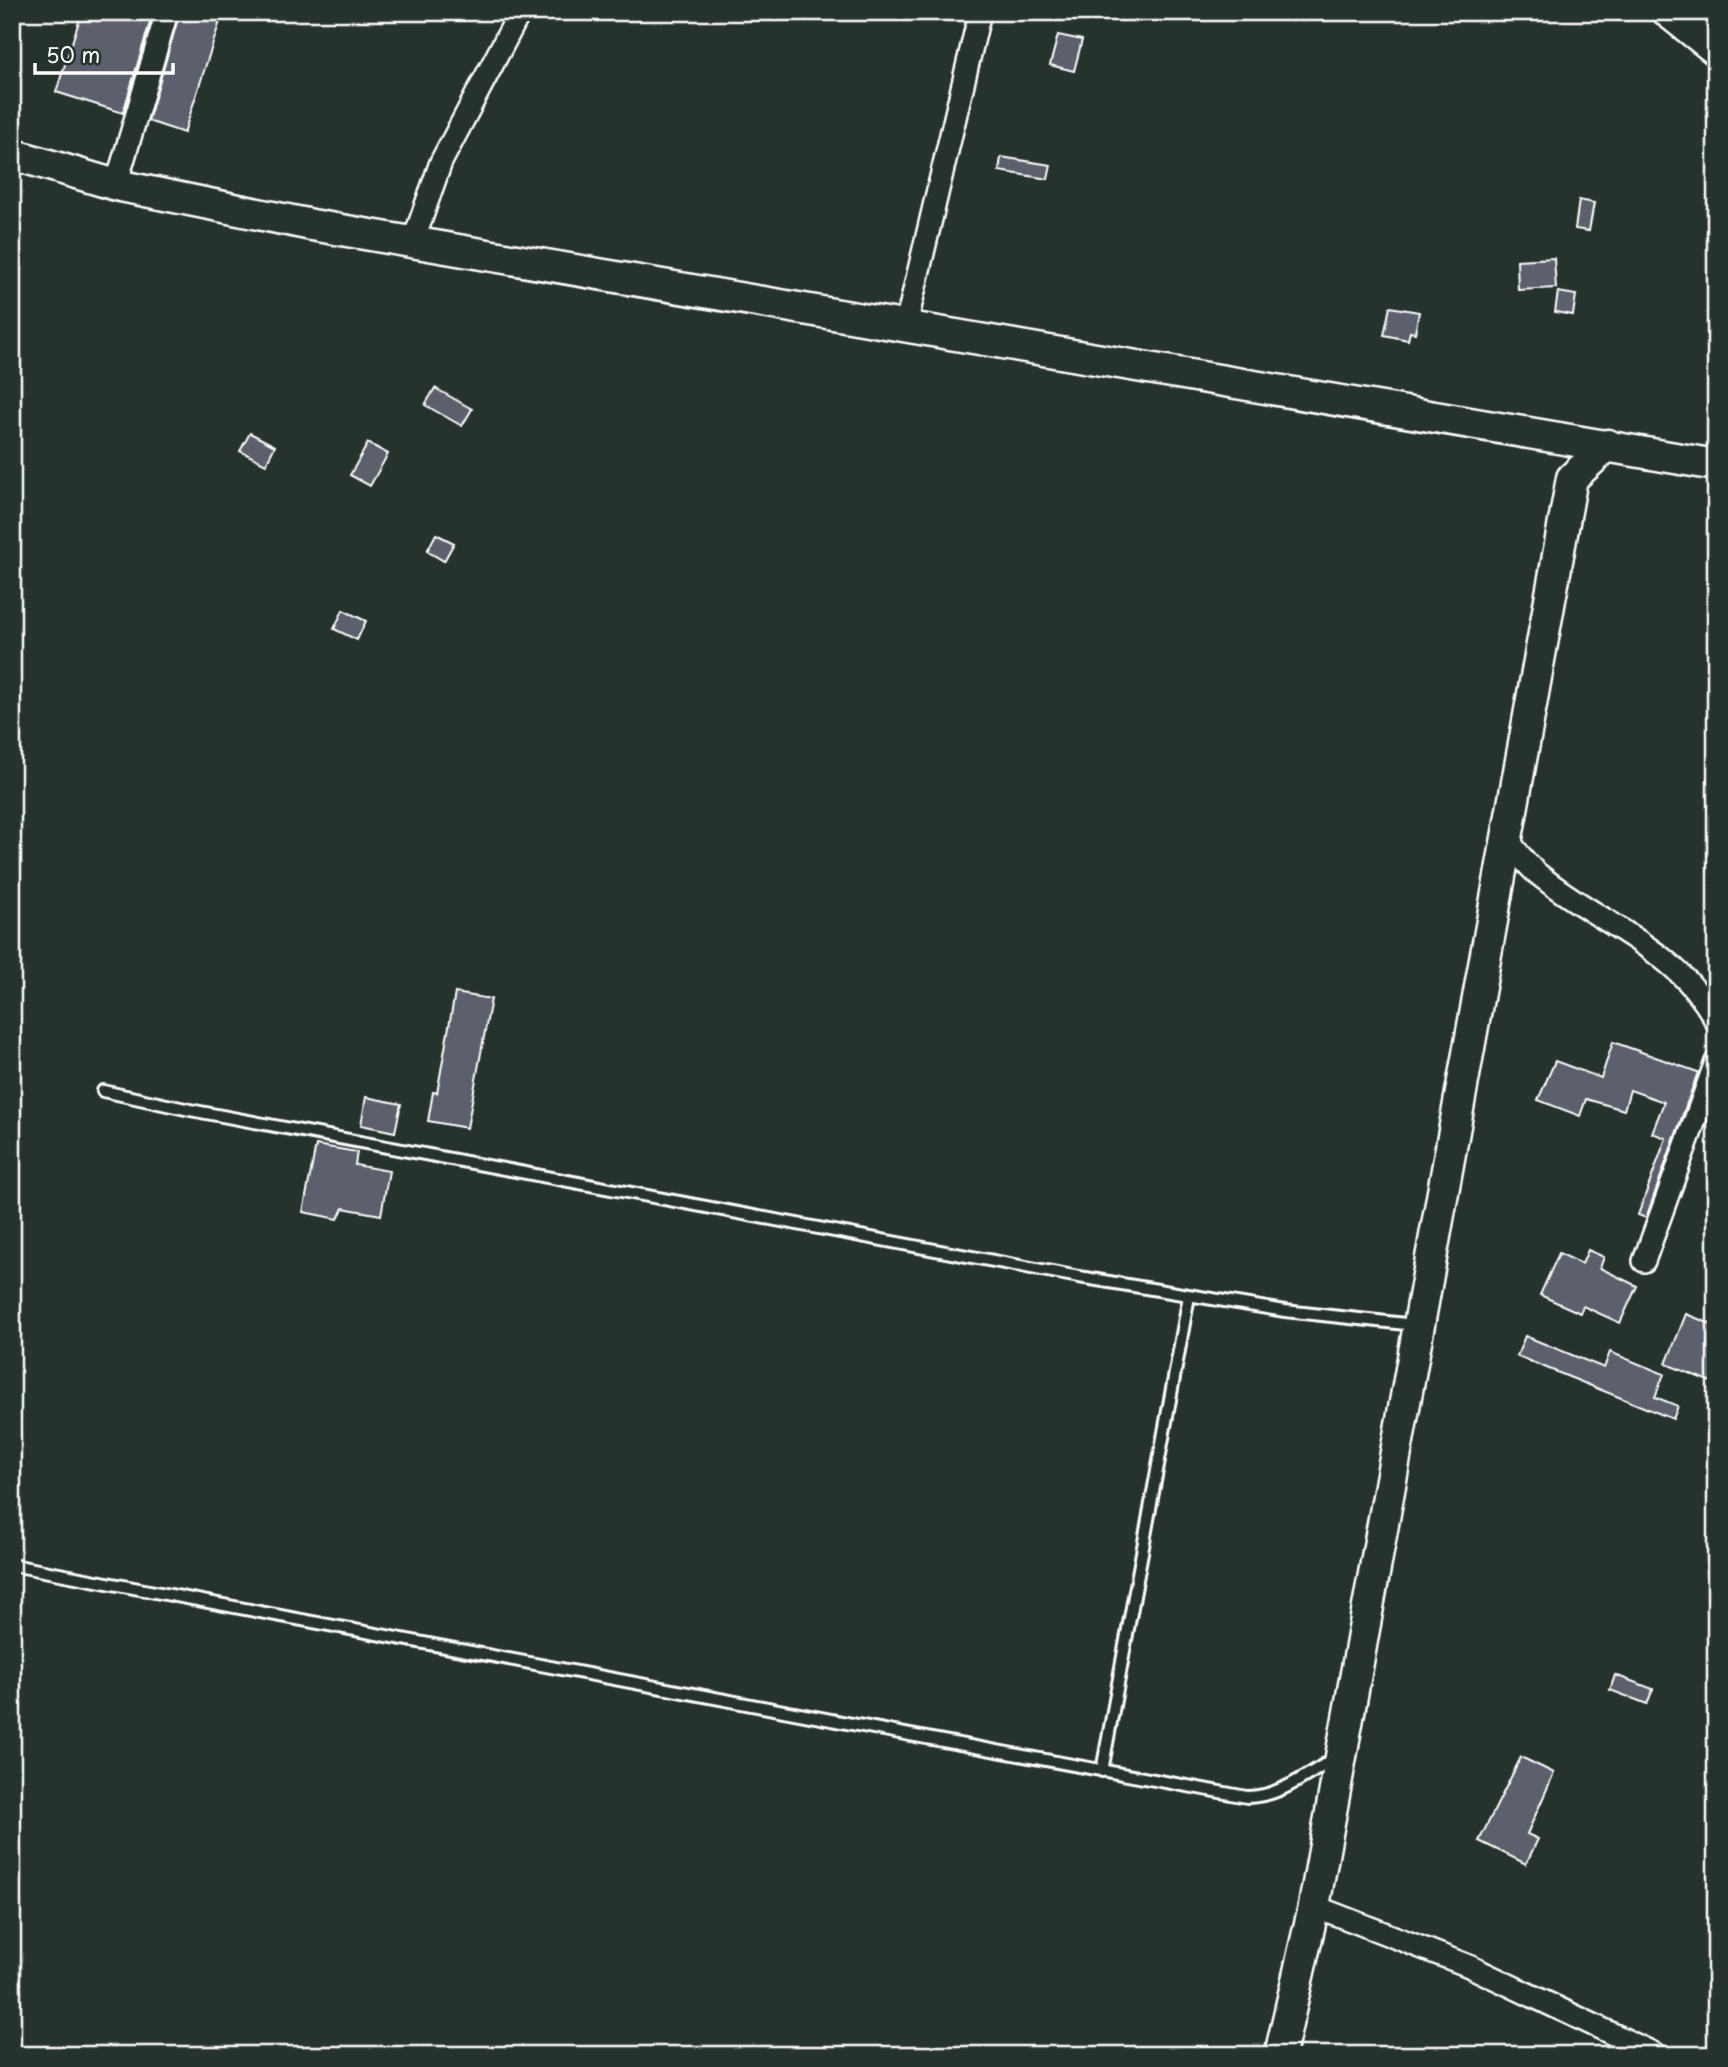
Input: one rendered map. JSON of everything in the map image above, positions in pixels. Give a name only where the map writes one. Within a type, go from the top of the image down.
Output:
[{"type":"main road","points":[[1668,12],[1716,50]]},
{"type":"main road","points":[[12,154],[116,185],[413,242],[1716,465]]},
{"type":"main road","points":[[1547,436],[1573,478]]},
{"type":"main road","points":[[1280,2055],[1314,1906],[1339,1755],[1421,1326],[1506,837],[1573,478],[1608,446]]},
{"type":"street","points":[[116,185],[167,12]]},
{"type":"street","points":[[413,242],[441,162],[520,12]]},
{"type":"street","points":[[906,325],[980,12]]},
{"type":"street","points":[[1506,837],[1536,873],[1649,947],[1677,970],[1716,1021]]},
{"type":"street","points":[[1644,1261],[1716,1062]]},
{"type":"street","points":[[1314,1906],[1469,1966],[1657,2055]]},
{"type":"lane","points":[[103,1091],[190,1110],[1189,1296],[1285,1311],[1421,1326]]},
{"type":"lane","points":[[1102,1771],[1189,1296]]},
{"type":"lane","points":[[12,1565],[815,1719],[1261,1797],[1278,1791],[1339,1755]]},
{"type":"building","points":[[82,12],[153,12],[123,113],[56,92]]},
{"type":"building","points":[[180,12],[223,12],[184,133],[148,121]]},
{"type":"building","points":[[1058,35],[1082,40],[1074,71],[1050,65]]},
{"type":"building","points":[[1001,157],[1051,165],[1048,179],[999,171]]},
{"type":"building","points":[[1579,200],[1594,203],[1589,231],[1575,229]]},
{"type":"building","points":[[1554,258],[1556,288],[1518,290],[1517,260]]},
{"type":"building","points":[[1558,292],[1576,295],[1573,315],[1555,312]]},
{"type":"building","points":[[1390,307],[1419,312],[1415,333],[1410,332],[1408,340],[1384,335]]},
{"type":"building","points":[[435,388],[472,409],[462,426],[425,405]]},
{"type":"building","points":[[250,433],[275,446],[266,464],[240,451]]},
{"type":"building","points":[[368,443],[388,454],[370,486],[350,475]]},
{"type":"building","points":[[436,534],[454,543],[444,561],[427,551]]},
{"type":"building","points":[[343,610],[366,621],[357,640],[334,629]]},
{"type":"building","points":[[455,993],[491,999],[467,1128],[428,1121],[433,1092],[437,1093]]},
{"type":"building","points":[[1613,1042],[1698,1072],[1646,1218],[1638,1215],[1666,1138],[1652,1133],[1664,1102],[1630,1090],[1624,1110],[1586,1099],[1580,1116],[1538,1100],[1555,1061],[1601,1078]]},
{"type":"building","points":[[366,1097],[401,1104],[395,1132],[361,1125]]},
{"type":"building","points":[[316,1145],[357,1152],[355,1165],[389,1171],[381,1215],[343,1208],[338,1219],[303,1212]]},
{"type":"building","points":[[1588,1250],[1604,1257],[1600,1268],[1637,1286],[1620,1323],[1583,1306],[1580,1313],[1540,1295],[1559,1253],[1582,1264]]},
{"type":"building","points":[[1686,1314],[1716,1326],[1716,1384],[1666,1364]]},
{"type":"building","points":[[1525,1336],[1604,1368],[1610,1352],[1664,1374],[1655,1397],[1678,1406],[1673,1419],[1517,1356]]},
{"type":"building","points":[[1615,1675],[1653,1689],[1647,1704],[1610,1690]]},
{"type":"building","points":[[1521,1757],[1554,1773],[1527,1834],[1538,1839],[1526,1864],[1479,1841]]}]
